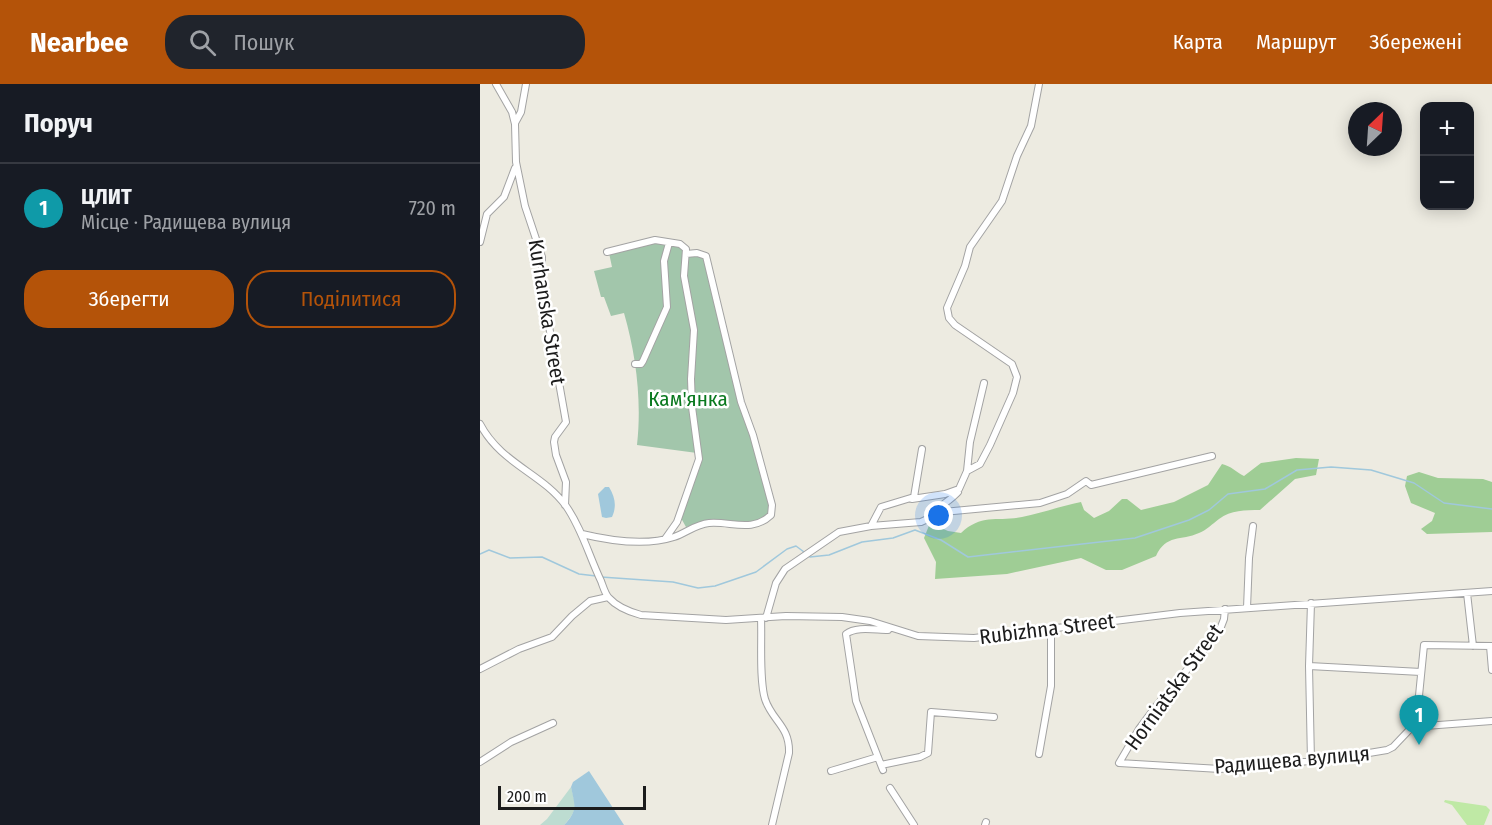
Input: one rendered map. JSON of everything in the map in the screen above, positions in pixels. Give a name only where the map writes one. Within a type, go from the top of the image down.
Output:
[{"type":"street","name":"Kurhanska Street","points":[[496,84],[512,112],[515,124],[516,162],[525,206],[542,257],[542,300],[549,326],[566,422],[554,442],[566,482],[565,505]]},
{"type":"street","points":[[515,124],[521,112],[526,84]]},
{"type":"street","points":[[967,471],[974,465],[980,464],[1013,393],[1017,377],[1012,364],[955,325],[947,312],[970,247],[1002,201],[1017,156],[1028,137],[1039,84]]},
{"type":"street","points":[[480,242],[487,214],[504,197],[516,162]]},
{"type":"street","points":[[607,252],[650,240],[681,244],[686,249],[684,276],[694,330],[692,407],[699,459],[677,522],[664,539]]},
{"type":"street","points":[[635,364],[642,363],[667,307],[664,261],[669,243]]},
{"type":"street","points":[[582,534],[615,540],[664,539],[706,523],[754,524],[765,520],[772,512],[753,435],[741,402],[706,256],[697,253],[686,254]]},
{"type":"street","points":[[871,526],[881,507],[959,489],[967,471],[970,442],[984,383]]},
{"type":"street","points":[[480,424],[497,448],[565,505],[582,534],[608,597],[590,601],[552,637],[519,649],[480,669]]},
{"type":"street","points":[[911,499],[916,491],[922,449]]},
{"type":"street","points":[[772,825],[790,742],[784,727],[771,711],[765,697],[764,618],[780,575],[806,553],[839,531],[921,522],[943,512],[1040,503],[1066,494],[1086,481],[1091,485],[1212,456]]},
{"type":"street","points":[[930,518],[938,507],[960,491],[961,483]]},
{"type":"street","points":[[1247,608],[1253,526]]},
{"type":"street","name":"Rubizhna Street","points":[[608,597],[629,612],[641,615],[726,620],[786,616],[855,618],[918,636],[974,638],[1225,609],[1492,591]]},
{"type":"street","points":[[1467,593],[1473,646]]},
{"type":"street","points":[[1311,603],[1309,666],[1311,761]]},
{"type":"street","name":"Horniatska Street","points":[[1119,763],[1139,729],[1157,705],[1219,632],[1225,609]]},
{"type":"street","points":[[896,630],[860,629],[850,630],[846,634],[856,701],[882,768],[920,758],[928,753],[931,712],[994,717]]},
{"type":"street","points":[[1039,754],[1051,686],[1051,629]]},
{"type":"street","points":[[1492,670],[1491,646],[1424,645],[1416,726],[1492,721]]},
{"type":"street","points":[[1309,666],[1421,672]]},
{"type":"street","points":[[480,762],[511,742],[553,723]]},
{"type":"street","name":"Радищева вулиця","points":[[1119,763],[1220,770],[1311,761],[1380,752],[1393,747],[1412,727],[1416,726]]},
{"type":"street","points":[[831,771],[878,757]]},
{"type":"street","points":[[890,788],[914,825]]},
{"type":"green space","name":"Кам'янка","points":[[647,242],[683,247],[684,253],[705,256],[769,500],[769,514],[755,522],[711,521],[686,527],[681,518],[701,462],[697,453],[637,445],[638,395],[635,361],[628,329],[624,313],[611,316],[604,297],[601,297],[594,271],[612,267],[609,253]]},
{"type":"green space","points":[[1296,458],[1319,459],[1316,475],[1295,479],[1260,510],[1244,510],[1228,514],[1202,532],[1169,541],[1164,544],[1156,556],[1122,570],[1106,570],[1081,558],[1007,574],[935,579],[936,562],[924,538],[930,523],[948,531],[961,533],[983,520],[1022,517],[1081,502],[1084,510],[1094,518],[1109,511],[1122,499],[1127,499],[1141,510],[1174,502],[1208,485],[1222,464],[1244,476],[1261,463]]},
{"type":"green space","points":[[1419,472],[1438,478],[1483,479],[1492,482],[1492,532],[1427,534],[1421,529],[1432,521],[1435,513],[1411,503],[1405,486],[1407,476]]},
{"type":"green space","points":[[1445,800],[1486,806],[1490,810],[1484,825],[1467,825],[1452,805],[1444,802]]},
{"type":"shaded area","points":[[605,487],[609,487],[615,505],[612,517],[606,518],[602,517],[598,494]]},
{"type":"shaded area","points":[[589,771],[624,825],[564,825],[572,815],[574,808],[571,787],[573,782]]},
{"type":"shaded area","points":[[571,787],[575,808],[569,820],[564,825],[540,825],[547,819]]},
{"type":"waterway","points":[[808,555],[810,557],[829,555],[862,542],[893,538],[915,530],[941,540],[968,557],[1135,538],[1189,520],[1209,510],[1228,494],[1265,489],[1297,470],[1331,467],[1371,470],[1414,483],[1444,503],[1492,509]]},
{"type":"waterway","points":[[601,577],[673,582],[698,588],[715,586],[756,572],[787,549],[796,546],[804,552]]},
{"type":"waterway","points":[[480,554],[489,550],[510,558],[542,557],[579,574],[596,576]]},
{"type":"place","name":"ЦЛИТ","points":[[1419,745]]}]
